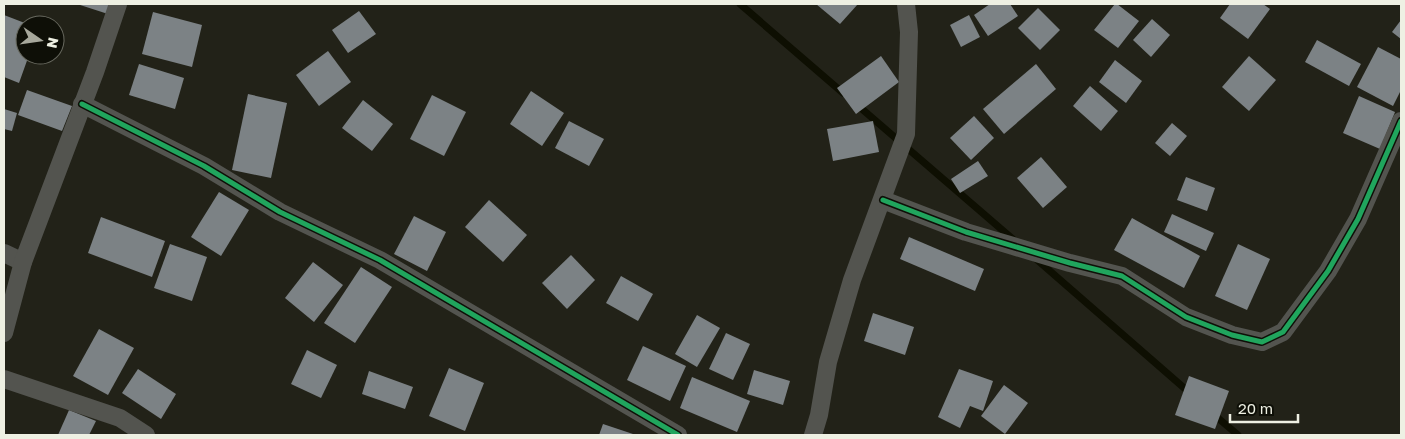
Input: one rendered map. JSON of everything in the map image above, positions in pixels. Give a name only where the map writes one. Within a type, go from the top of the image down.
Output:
[{"type":"street","points":[[4,333],[23,262],[95,72],[118,4]]},
{"type":"street","points":[[813,435],[819,415],[828,362],[852,280],[906,134],[909,61],[908,5]]},
{"type":"street","points":[[82,104],[204,166],[280,212],[380,260],[678,435]]},
{"type":"street","points":[[883,200],[966,232],[1070,263],[1122,276],[1186,317],[1232,335],[1262,342],[1284,332],[1328,271],[1358,219],[1401,120]]},
{"type":"street","points":[[4,253],[23,262]]},
{"type":"street","points":[[4,379],[120,418],[146,435]]},
{"type":"building","points":[[77,4],[111,4],[108,14]]},
{"type":"building","points":[[816,4],[858,4],[840,24]]},
{"type":"building","points":[[990,4],[1010,4],[1018,16],[988,36],[974,15]]},
{"type":"building","points":[[1115,4],[1139,21],[1118,48],[1094,30]]},
{"type":"building","points":[[1230,4],[1263,4],[1270,9],[1248,39],[1220,18]]},
{"type":"building","points":[[1038,8],[1060,30],[1040,50],[1018,28]]},
{"type":"building","points":[[359,11],[376,34],[348,53],[332,30]]},
{"type":"building","points":[[153,12],[202,25],[192,67],[142,54]]},
{"type":"building","points":[[4,15],[15,19],[15,65],[25,65],[19,83],[4,77]]},
{"type":"building","points":[[969,15],[980,37],[961,47],[950,25]]},
{"type":"building","points":[[1152,19],[1170,35],[1151,57],[1133,40]]},
{"type":"building","points":[[1401,20],[1401,39],[1392,32]]},
{"type":"building","points":[[1317,40],[1361,64],[1349,86],[1305,62]]},
{"type":"building","points":[[1378,47],[1401,59],[1401,90],[1393,106],[1357,87]]},
{"type":"building","points":[[328,51],[351,82],[319,106],[296,75]]},
{"type":"building","points":[[881,56],[899,82],[856,114],[837,88]]},
{"type":"building","points":[[1249,56],[1276,80],[1249,111],[1222,87]]},
{"type":"building","points":[[1115,60],[1142,81],[1126,103],[1099,82]]},
{"type":"building","points":[[139,64],[184,78],[175,109],[129,95]]},
{"type":"building","points":[[1036,64],[1056,89],[1004,134],[983,109]]},
{"type":"building","points":[[1090,86],[1118,111],[1101,131],[1073,106]]},
{"type":"building","points":[[27,90],[72,106],[62,131],[18,115]]},
{"type":"building","points":[[531,91],[564,113],[542,146],[510,124]]},
{"type":"building","points":[[248,94],[287,103],[271,178],[232,170]]},
{"type":"building","points":[[432,95],[466,112],[444,156],[410,139]]},
{"type":"building","points":[[1359,96],[1395,112],[1380,149],[1343,133]]},
{"type":"building","points":[[363,100],[393,124],[372,151],[342,128]]},
{"type":"building","points":[[4,109],[17,113],[12,131],[4,129]]},
{"type":"building","points":[[974,116],[994,138],[971,160],[950,138]]},
{"type":"building","points":[[569,121],[604,139],[589,166],[555,148]]},
{"type":"building","points":[[873,121],[879,152],[833,161],[827,129]]},
{"type":"building","points":[[1172,123],[1187,136],[1170,156],[1155,143]]},
{"type":"building","points":[[1041,157],[1067,187],[1043,208],[1017,178]]},
{"type":"building","points":[[978,161],[988,176],[960,193],[951,179]]},
{"type":"building","points":[[1186,177],[1215,188],[1207,211],[1177,200]]},
{"type":"building","points":[[219,192],[249,210],[221,256],[191,237]]},
{"type":"building","points":[[489,200],[527,235],[503,262],[465,227]]},
{"type":"building","points":[[1172,214],[1214,233],[1206,251],[1164,232]]},
{"type":"building","points":[[414,216],[446,232],[427,271],[394,254]]},
{"type":"building","points":[[101,217],[165,241],[152,277],[88,253]]},
{"type":"building","points":[[1132,218],[1200,256],[1184,288],[1114,250]]},
{"type":"building","points":[[909,237],[984,269],[975,291],[900,259]]},
{"type":"building","points":[[170,244],[207,257],[192,301],[154,288]]},
{"type":"building","points":[[1238,244],[1270,259],[1247,310],[1215,296]]},
{"type":"building","points":[[571,255],[595,280],[567,309],[542,283]]},
{"type":"building","points":[[313,262],[343,285],[314,322],[285,298]]},
{"type":"building","points":[[361,267],[392,287],[355,343],[324,323]]},
{"type":"building","points":[[621,276],[653,294],[638,321],[606,303]]},
{"type":"building","points":[[873,313],[914,327],[905,355],[864,341]]},
{"type":"building","points":[[697,315],[720,328],[697,367],[675,354]]},
{"type":"building","points":[[99,329],[134,348],[108,395],[73,376]]},
{"type":"building","points":[[726,333],[750,344],[733,380],[709,369]]},
{"type":"building","points":[[643,346],[686,366],[670,401],[627,380]]},
{"type":"building","points":[[307,350],[337,365],[321,398],[291,384]]},
{"type":"building","points":[[449,368],[484,383],[465,431],[429,416]]},
{"type":"building","points":[[138,369],[176,394],[161,419],[122,393]]},
{"type":"building","points":[[959,369],[993,381],[983,411],[970,406],[960,428],[938,417]]},
{"type":"building","points":[[754,370],[790,381],[783,405],[747,394]]},
{"type":"building","points":[[369,371],[413,387],[405,409],[362,394]]},
{"type":"building","points":[[1189,376],[1229,391],[1215,429],[1175,415]]},
{"type":"building","points":[[692,377],[750,401],[737,432],[680,408]]},
{"type":"building","points":[[1004,385],[1028,403],[1005,434],[981,416]]},
{"type":"building","points":[[69,410],[96,421],[89,435],[58,435]]},
{"type":"building","points":[[603,424],[636,435],[599,435]]},
{"type":"waterway","points":[[740,4],[843,93]]},
{"type":"waterway","points":[[855,103],[1015,241]]},
{"type":"waterway","points":[[1035,258],[1191,394]]},
{"type":"waterway","points":[[1212,413],[1238,435]]},
{"type":"cycle path","points":[[82,104],[204,166],[280,212],[380,260],[678,435]]},
{"type":"cycle path","points":[[883,200],[966,232],[1070,263],[1122,276],[1186,317],[1232,335],[1262,342],[1283,332],[1328,271],[1358,219],[1401,121]]}]
